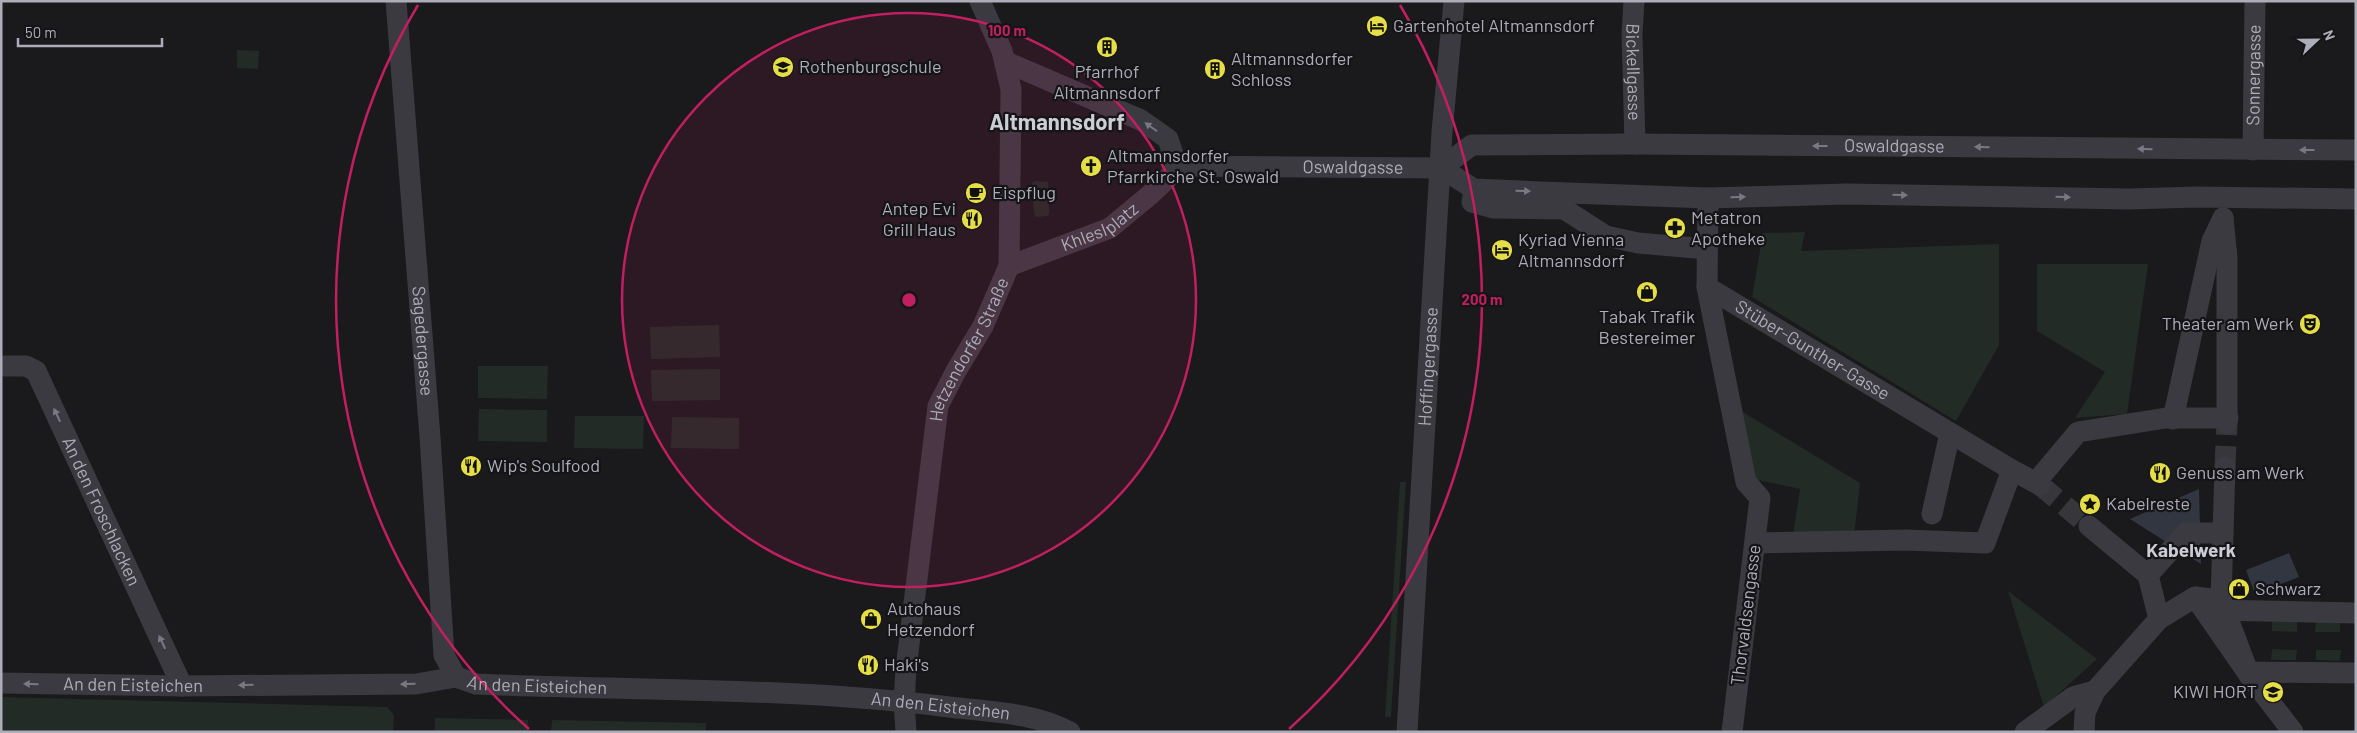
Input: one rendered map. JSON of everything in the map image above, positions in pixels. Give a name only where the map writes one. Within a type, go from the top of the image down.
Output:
[{"type":"street","name":"Sagedergasse","points":[[396,1],[430,437],[444,655],[456,677]]},
{"type":"street","name":"Hetzendorfer Straße","points":[[906,732],[904,702],[906,669],[938,406],[956,371],[984,326],[1009,266],[1011,89],[1006,62],[980,1]]},
{"type":"street","name":"Hoffingergasse","points":[[1407,732],[1442,132],[1454,1]]},
{"type":"street","name":"Bickellgasse","points":[[1634,1],[1632,34],[1636,144]]},
{"type":"street","name":"Sonnergasse","points":[[2253,150],[2255,1]]},
{"type":"street","points":[[1006,62],[1141,120],[1168,139],[1177,166]]},
{"type":"street","name":"Oswaldgasse","points":[[1177,166],[1440,168],[1472,145],[1636,144],[2356,150]]},
{"type":"street","name":"Khleslplatz","points":[[1009,266],[1110,228],[1151,194],[1170,176],[1177,166]]},
{"type":"street","points":[[1440,168],[1474,189],[1708,198],[1847,194],[2128,199],[2206,197],[2356,199]]},
{"type":"street","points":[[1474,189],[1472,202],[1494,208],[1564,209],[1606,236],[1638,243],[1707,249]]},
{"type":"street","points":[[1707,287],[1708,198]]},
{"type":"street","points":[[1755,543],[1929,526],[1985,543],[2012,470],[2036,483],[2076,426],[2173,416],[2228,418],[2227,258],[2223,218],[2212,241],[2173,416]]},
{"type":"street","name":"Stüber-Gunther-Gasse","points":[[1707,287],[2012,470]]},
{"type":"street","name":"Thorvaldsengasse","points":[[1707,287],[1746,482],[1760,498],[1732,732]]},
{"type":"street","name":"An den Froschlacken","points":[[1,366],[26,366],[36,370],[182,686]]},
{"type":"street","points":[[1929,526],[1950,433]]},
{"type":"street","points":[[2225,467],[2223,533],[2211,604],[2248,674],[2293,732]]},
{"type":"street","points":[[2089,526],[2148,575],[2159,618]]},
{"type":"street","points":[[2148,575],[2186,533],[2223,533]]},
{"type":"street","points":[[2084,732],[2084,713],[2095,691],[2159,618],[2211,604],[2356,613]]},
{"type":"street","points":[[2248,674],[2356,672]]},
{"type":"street","name":"An den Eisteichen","points":[[1,683],[182,686],[416,684],[456,677],[476,684],[825,695],[904,702],[1020,716],[1053,724],[1070,732]]},
{"type":"street","points":[[2025,732],[2073,697],[2095,691]]},
{"type":"shaded area","points":[[237,50],[259,51],[258,69],[237,68]]},
{"type":"shaded area","points":[[1035,181],[1048,182],[1049,214],[1047,216],[1036,217],[1034,214],[1032,183]]},
{"type":"shaded area","points":[[1805,232],[1801,251],[1999,244],[1999,345],[1956,421],[1752,297],[1763,233]]},
{"type":"shaded area","points":[[2037,264],[2148,264],[2127,414],[2075,418],[2105,372],[2037,331]]},
{"type":"shaded area","points":[[719,325],[720,357],[651,359],[650,327]]},
{"type":"shaded area","points":[[478,366],[548,366],[547,399],[478,398]]},
{"type":"shaded area","points":[[720,369],[720,400],[652,401],[651,370]]},
{"type":"shaded area","points":[[479,409],[547,410],[547,442],[478,441]]},
{"type":"shaded area","points":[[1738,409],[1860,483],[1854,537],[1793,535],[1800,489],[1753,479]]},
{"type":"shaded area","points":[[575,416],[644,416],[643,449],[574,448]]},
{"type":"shaded area","points":[[672,417],[739,418],[739,449],[671,448]]},
{"type":"shaded area","points":[[1400,482],[1406,482],[1391,717],[1385,717]]},
{"type":"shaded area","points":[[2199,489],[2201,564],[2130,519]]},
{"type":"shaded area","points":[[2289,553],[2299,577],[2255,594],[2246,570]]},
{"type":"shaded area","points":[[2008,591],[2097,659],[2044,707]]},
{"type":"shaded area","points":[[2272,620],[2297,621],[2297,632],[2272,631]]},
{"type":"shaded area","points":[[2316,621],[2340,621],[2340,632],[2315,632]]},
{"type":"shaded area","points":[[2272,649],[2297,650],[2296,660],[2271,660]]},
{"type":"shaded area","points":[[2316,650],[2341,650],[2340,661],[2316,660]]},
{"type":"shaded area","points":[[1,697],[387,707],[394,715],[393,732],[1,732]]},
{"type":"shaded area","points":[[435,718],[528,720],[528,732],[435,732]]},
{"type":"shaded area","points":[[552,720],[706,723],[706,732],[551,732]]},
{"type":"tunnel","points":[[2225,467],[2227,423]]},
{"type":"tunnel","points":[[2040,485],[2089,526]]},
{"type":"place","name":"Gartenhotel Altmannsdorf","points":[[1377,26]]},
{"type":"place","name":"Pfarrhof Altmannsdorf","points":[[1107,47]]},
{"type":"place","name":"Rothenburgschule","points":[[783,67]]},
{"type":"place","name":"Altmannsdorfer Schloss","points":[[1215,69]]},
{"type":"place","name":"Altmannsdorfer Pfarrkirche St. Oswald","points":[[1091,166]]},
{"type":"place","name":"Eispflug","points":[[976,193]]},
{"type":"place","name":"Antep Evi Grill Haus","points":[[972,219]]},
{"type":"place","name":"Metatron Apotheke","points":[[1675,228]]},
{"type":"place","name":"Kyriad Vienna Altmannsdorf","points":[[1502,250]]},
{"type":"place","name":"Tabak Trafik Bestereimer","points":[[1647,292]]},
{"type":"place","name":"Theater am Werk","points":[[2310,324]]},
{"type":"place","name":"Wip's Soulfood","points":[[471,466]]},
{"type":"place","name":"Genuss am Werk","points":[[2160,473]]},
{"type":"place","name":"Kabelreste","points":[[2090,504]]},
{"type":"place","name":"Schwarz","points":[[2239,589]]},
{"type":"place","name":"Autohaus Hetzendorf","points":[[871,619]]},
{"type":"place","name":"Haki's","points":[[868,665]]},
{"type":"place","name":"KIWI HORT","points":[[2273,692]]},
{"type":"district","name":"Altmannsdorf","points":[[1057,122]]},
{"type":"district","name":"Kabelwerk","points":[[2191,550]]}]
